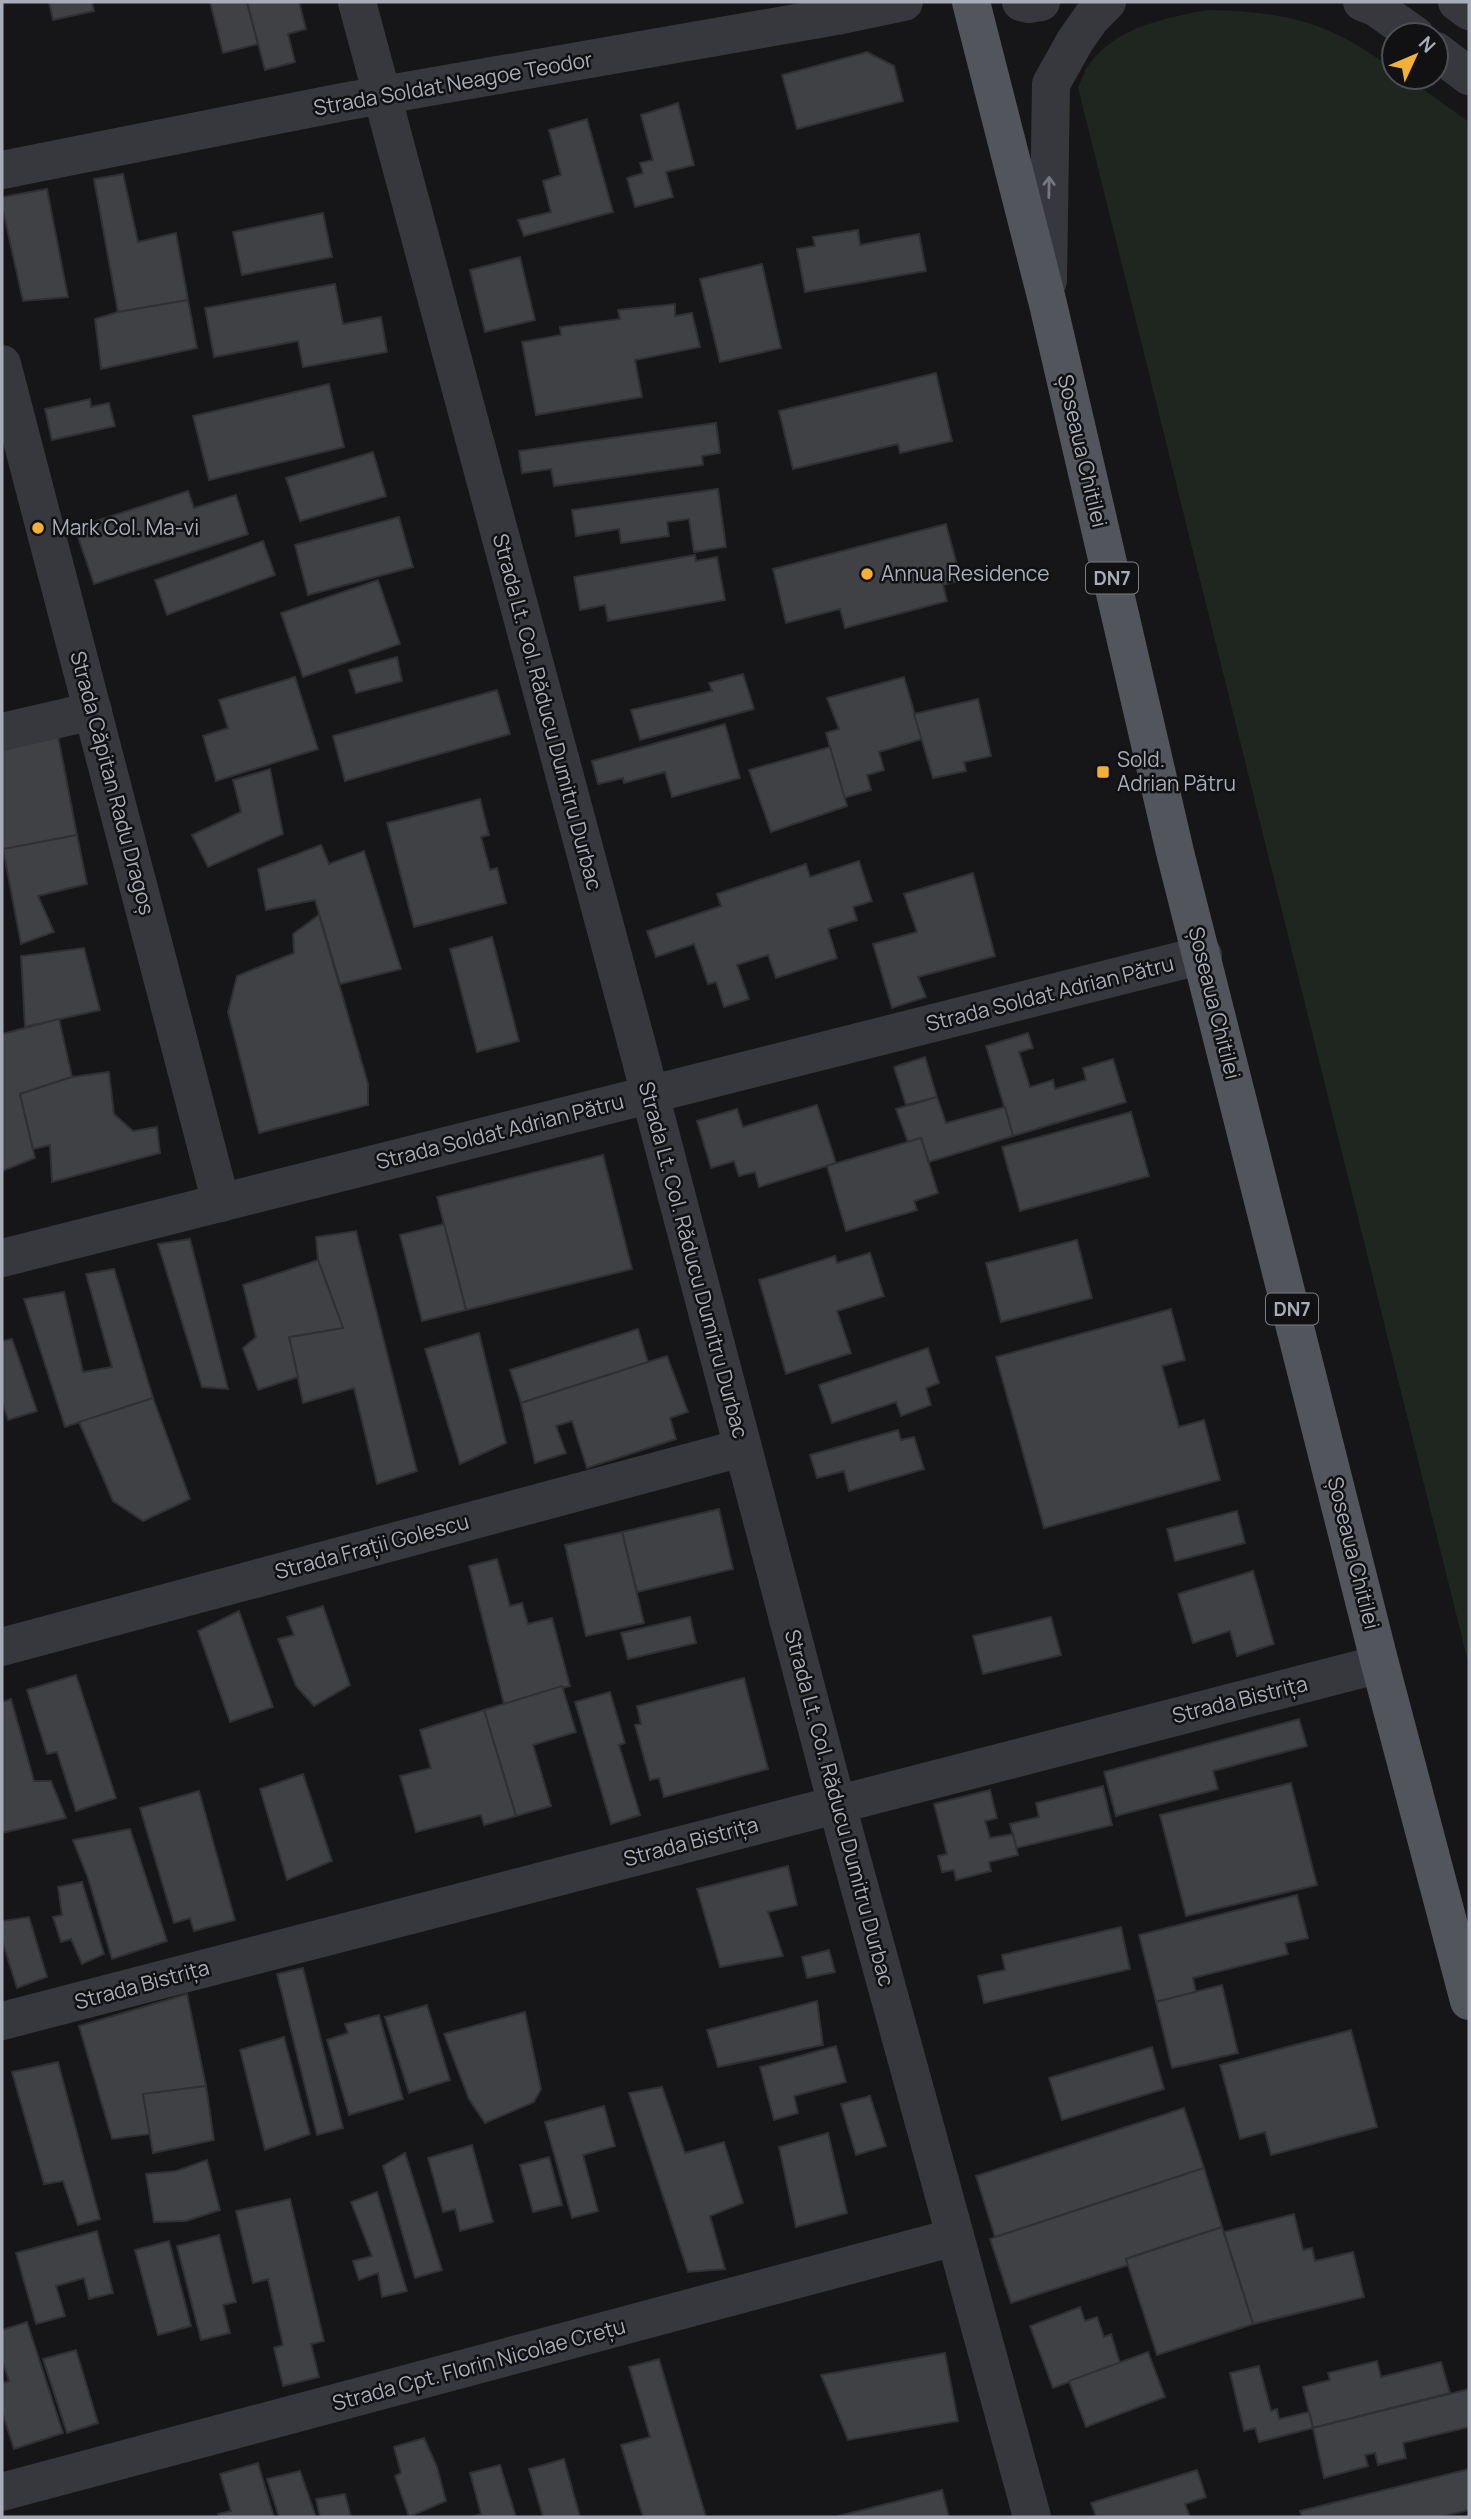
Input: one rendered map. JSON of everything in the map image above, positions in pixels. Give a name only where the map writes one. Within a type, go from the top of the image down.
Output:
[{"type":"main road","name":"Șoseaua Chitilei","points":[[971,2],[1048,304],[1175,852],[1380,1664],[1469,2001]]},
{"type":"street","name":"Strada Lt. Col. Răducu Dumitru Durbac","points":[[357,2],[837,1805],[1032,2517]]},
{"type":"street","name":"Strada Soldat Neagoe Teodor","points":[[2,170],[381,96],[904,2]]},
{"type":"street","points":[[1021,2],[1041,2]]},
{"type":"street","points":[[1048,304],[1051,84],[1075,41],[1091,18],[1107,2]]},
{"type":"street","points":[[1362,2],[1375,7],[1395,21]]},
{"type":"street","points":[[1457,2],[1469,11]]},
{"type":"street","points":[[1450,62],[1469,76]]},
{"type":"street","name":"Strada Căpitan Radu Dragoș","points":[[2,364],[221,1203]]},
{"type":"street","points":[[2,732],[93,710]]},
{"type":"street","name":"Strada Soldat Adrian Pătru","points":[[2,1258],[1203,955]]},
{"type":"street","name":"Strada Frații Golescu","points":[[2,1647],[742,1448]]},
{"type":"street","name":"Strada Bistrița","points":[[2,2021],[1380,1664]]},
{"type":"street","name":"Strada Cpt. Florin Nicolae Crețu","points":[[2,2492],[956,2238]]},
{"type":"shaded area","points":[[1207,10],[1241,11],[1307,22],[1345,39],[1380,60],[1380,91],[1426,91],[1469,122],[1469,1666],[1078,87],[1090,63],[1114,41],[1143,26]]},
{"type":"building","points":[[49,2],[92,2],[94,11],[53,20]]},
{"type":"building","points":[[210,2],[247,2],[258,44],[223,53]]},
{"type":"building","points":[[247,2],[299,2],[306,29],[288,34],[295,62],[265,70]]},
{"type":"building","points":[[867,52],[894,66],[903,101],[797,129],[782,75]]},
{"type":"building","points":[[678,103],[694,165],[666,172],[673,197],[635,207],[627,178],[643,173],[640,163],[653,160],[641,115]]},
{"type":"building","points":[[587,119],[613,212],[524,236],[518,220],[551,212],[543,181],[561,175],[549,130]]},
{"type":"building","points":[[123,174],[138,242],[176,233],[188,300],[118,312],[94,179]]},
{"type":"building","points":[[47,189],[68,297],[23,301],[2,197]]},
{"type":"building","points":[[323,213],[332,257],[242,275],[233,232]]},
{"type":"building","points":[[858,230],[860,245],[919,234],[926,271],[805,292],[797,249],[815,246],[813,237]]},
{"type":"building","points":[[520,257],[535,320],[485,332],[470,270]]},
{"type":"building","points":[[762,264],[781,348],[720,362],[700,279]]},
{"type":"building","points":[[335,284],[343,324],[381,317],[387,352],[303,367],[298,341],[214,357],[205,308]]},
{"type":"building","points":[[188,300],[197,348],[101,369],[95,319],[118,312]]},
{"type":"building","points":[[675,304],[675,316],[692,313],[700,347],[635,360],[642,397],[536,415],[522,342],[561,335],[560,327],[620,319],[618,310]]},
{"type":"building","points":[[936,373],[952,441],[900,453],[898,444],[793,469],[779,411]]},
{"type":"building","points":[[329,384],[344,447],[209,480],[193,416]]},
{"type":"building","points":[[90,399],[91,407],[109,403],[115,426],[52,440],[45,409]]},
{"type":"building","points":[[716,423],[720,453],[702,456],[703,465],[554,486],[551,469],[522,473],[519,451]]},
{"type":"building","points":[[373,452],[386,496],[300,521],[286,478]]},
{"type":"building","points":[[718,489],[726,547],[694,552],[689,519],[667,522],[669,536],[621,543],[619,529],[576,536],[572,510]]},
{"type":"building","points":[[188,491],[194,508],[236,495],[248,534],[94,584],[75,528]]},
{"type":"building","points":[[399,517],[413,567],[308,595],[295,545]]},
{"type":"building","name":"Annua Residence","points":[[946,524],[961,580],[943,585],[947,601],[845,628],[840,609],[786,623],[773,569]]},
{"type":"building","points":[[263,541],[275,575],[167,615],[155,580]]},
{"type":"building","points":[[695,555],[696,561],[717,557],[725,600],[608,621],[605,605],[580,610],[574,577]]},
{"type":"building","points":[[378,580],[400,644],[303,677],[281,613]]},
{"type":"building","points":[[397,657],[402,681],[356,693],[349,670]]},
{"type":"building","points":[[743,674],[754,709],[640,740],[631,710],[712,691],[709,683]]},
{"type":"building","points":[[295,677],[318,749],[216,781],[203,736],[228,728],[219,700]]},
{"type":"building","points":[[904,677],[922,739],[879,752],[884,770],[867,775],[871,790],[844,798],[826,733],[839,729],[827,698]]},
{"type":"building","points":[[497,690],[510,734],[345,781],[333,736]]},
{"type":"building","points":[[978,699],[991,756],[964,762],[966,771],[933,778],[914,714]]},
{"type":"building","points":[[725,724],[740,778],[672,797],[665,772],[624,783],[623,778],[598,784],[592,761]]},
{"type":"building","points":[[58,736],[77,835],[2,850],[2,747]]},
{"type":"building","points":[[830,747],[847,806],[771,832],[749,770]]},
{"type":"building","points":[[270,769],[283,834],[208,867],[192,835],[241,812],[233,780]]},
{"type":"building","points":[[480,799],[489,835],[481,837],[490,870],[497,868],[506,903],[414,927],[387,823]]},
{"type":"building","points":[[77,835],[87,884],[38,896],[54,932],[21,944],[3,849]]},
{"type":"building","points":[[321,845],[329,864],[364,851],[401,969],[340,984],[315,900],[266,910],[258,869]]},
{"type":"building","points":[[859,861],[872,901],[853,907],[857,920],[828,929],[837,958],[776,978],[768,955],[737,965],[749,999],[724,1007],[716,982],[708,984],[694,944],[656,957],[647,931],[721,906],[717,894],[806,864],[810,877]]},
{"type":"building","points":[[973,873],[995,956],[918,977],[926,997],[892,1008],[873,944],[917,932],[904,894]]},
{"type":"building","points":[[319,915],[368,1084],[368,1105],[259,1133],[228,1012],[237,976],[294,953],[293,934]]},
{"type":"building","points":[[492,937],[519,1041],[477,1052],[450,949]]},
{"type":"building","points":[[84,948],[100,1010],[25,1027],[21,956]]},
{"type":"building","points":[[59,1019],[72,1077],[20,1094],[35,1158],[2,1171],[2,1034]]},
{"type":"building","points":[[1028,1033],[1033,1048],[1019,1052],[1030,1087],[1053,1080],[1055,1089],[1086,1080],[1083,1068],[1113,1059],[1126,1102],[1013,1136],[986,1046]]},
{"type":"building","points":[[925,1057],[937,1097],[906,1105],[894,1067]]},
{"type":"building","points":[[109,1072],[114,1114],[133,1131],[157,1127],[160,1153],[52,1182],[50,1145],[33,1149],[20,1094],[72,1077]]},
{"type":"building","points":[[937,1097],[946,1123],[1005,1107],[1013,1136],[929,1162],[921,1138],[908,1142],[896,1109]]},
{"type":"building","points":[[817,1105],[836,1163],[759,1187],[755,1172],[739,1176],[734,1161],[711,1168],[697,1121],[737,1109],[743,1127]]},
{"type":"building","points":[[1131,1112],[1149,1176],[1020,1211],[1002,1147]]},
{"type":"building","points":[[921,1138],[938,1193],[914,1201],[917,1210],[846,1231],[827,1166]]},
{"type":"building","points":[[603,1155],[632,1269],[466,1310],[437,1197]]},
{"type":"building","points":[[444,1224],[466,1310],[422,1321],[400,1235]]},
{"type":"building","points":[[356,1231],[417,1471],[377,1484],[354,1388],[303,1403],[289,1337],[343,1328],[318,1260],[316,1237]]},
{"type":"building","points":[[190,1239],[228,1389],[202,1387],[158,1244]]},
{"type":"building","points":[[1077,1240],[1092,1298],[1001,1322],[986,1263]]},
{"type":"building","points":[[870,1253],[884,1296],[837,1311],[851,1353],[786,1374],[759,1280],[835,1256],[837,1263]]},
{"type":"building","points":[[318,1260],[343,1328],[289,1337],[298,1377],[258,1390],[243,1348],[256,1337],[243,1285]]},
{"type":"building","points":[[114,1269],[153,1398],[65,1427],[24,1299],[64,1292],[83,1372],[112,1367],[86,1274]]},
{"type":"building","points":[[1171,1309],[1185,1360],[1162,1366],[1179,1427],[1204,1420],[1220,1480],[1044,1528],[996,1357]]},
{"type":"building","points":[[638,1329],[648,1362],[521,1403],[510,1370]]},
{"type":"building","points":[[479,1333],[506,1443],[460,1464],[425,1349]]},
{"type":"building","points":[[12,1339],[37,1411],[8,1420],[2,1401],[2,1341]]},
{"type":"building","points":[[928,1348],[939,1383],[926,1388],[931,1405],[901,1416],[896,1402],[832,1423],[819,1385]]},
{"type":"building","points":[[667,1356],[688,1412],[670,1418],[676,1439],[587,1468],[572,1421],[556,1426],[566,1453],[535,1463],[521,1403]]},
{"type":"building","points":[[153,1398],[190,1499],[143,1521],[113,1501],[79,1422]]},
{"type":"building","points":[[898,1430],[901,1440],[914,1437],[924,1469],[849,1491],[844,1471],[817,1478],[810,1455]]},
{"type":"building","points":[[719,1509],[733,1569],[637,1592],[622,1532]]},
{"type":"building","points":[[1237,1511],[1245,1543],[1175,1561],[1167,1529]]},
{"type":"building","points":[[622,1532],[644,1623],[586,1636],[565,1545]]},
{"type":"building","points":[[497,1559],[510,1606],[522,1603],[528,1624],[552,1618],[570,1686],[504,1704],[469,1566]]},
{"type":"building","points":[[1253,1571],[1274,1644],[1237,1656],[1230,1631],[1193,1643],[1178,1594]]},
{"type":"building","points":[[323,1606],[350,1685],[314,1706],[296,1686],[278,1639],[294,1635],[287,1617]]},
{"type":"building","points":[[239,1611],[273,1707],[230,1722],[198,1631]]},
{"type":"building","points":[[690,1617],[696,1643],[628,1659],[621,1633]]},
{"type":"building","points":[[1051,1617],[1061,1655],[983,1674],[973,1636]]},
{"type":"building","points":[[76,1675],[116,1798],[76,1811],[57,1752],[47,1754],[27,1690]]},
{"type":"building","points":[[744,1678],[768,1769],[664,1797],[659,1778],[650,1780],[635,1725],[641,1724],[637,1706]]},
{"type":"building","points":[[562,1686],[576,1732],[533,1745],[551,1806],[516,1816],[484,1710]]},
{"type":"building","points":[[610,1692],[625,1743],[619,1745],[640,1815],[611,1824],[575,1702]]},
{"type":"building","points":[[11,1699],[34,1781],[51,1781],[66,1818],[2,1833],[2,1702]]},
{"type":"building","points":[[484,1710],[516,1816],[484,1825],[481,1815],[416,1832],[400,1776],[431,1768],[420,1730]]},
{"type":"building","points":[[1299,1719],[1307,1746],[1213,1771],[1218,1789],[1116,1816],[1104,1772]]},
{"type":"building","points":[[303,1774],[332,1861],[287,1880],[260,1789]]},
{"type":"building","points":[[1291,1783],[1317,1885],[1186,1916],[1160,1815]]},
{"type":"building","points":[[1103,1786],[1112,1825],[1016,1848],[1010,1824],[1039,1817],[1036,1803]]},
{"type":"building","points":[[990,1790],[997,1818],[985,1821],[990,1838],[1013,1834],[1018,1855],[989,1862],[991,1871],[956,1880],[954,1870],[942,1872],[938,1856],[947,1854],[934,1804]]},
{"type":"building","points":[[199,1791],[235,1920],[194,1931],[190,1918],[174,1923],[140,1808]]},
{"type":"building","points":[[130,1829],[167,1941],[112,1959],[88,1878],[73,1840]]},
{"type":"building","points":[[788,1866],[797,1905],[768,1912],[783,1956],[720,1967],[697,1889]]},
{"type":"building","points":[[82,1882],[104,1954],[82,1964],[71,1939],[61,1942],[53,1917],[62,1915],[58,1887]]},
{"type":"building","points":[[1297,1895],[1308,1938],[1285,1943],[1288,1954],[1193,1978],[1196,1992],[1156,2002],[1139,1935]]},
{"type":"building","points":[[29,1917],[47,1977],[17,1988],[2,1940],[2,1921]]},
{"type":"building","points":[[1121,1927],[1130,1969],[984,2003],[978,1976],[1005,1970],[1002,1955]]},
{"type":"building","points":[[829,1950],[835,1972],[807,1978],[802,1957]]},
{"type":"building","points":[[303,1968],[343,2128],[317,2135],[277,1974]]},
{"type":"building","points":[[1222,1985],[1238,2053],[1172,2068],[1156,2002]]},
{"type":"building","points":[[187,1994],[206,2086],[143,2094],[150,2134],[112,2139],[79,2026]]},
{"type":"building","points":[[817,2001],[823,2045],[718,2067],[707,2030]]},
{"type":"building","points":[[427,2005],[450,2080],[409,2093],[385,2017]]},
{"type":"building","points":[[525,2012],[541,2089],[534,2102],[485,2123],[469,2099],[444,2034]]},
{"type":"building","points":[[379,2015],[403,2099],[349,2115],[327,2040],[348,2033],[345,2024]]},
{"type":"building","points":[[1351,2030],[1377,2127],[1271,2155],[1265,2132],[1240,2139],[1220,2065]]},
{"type":"building","points":[[284,2037],[310,2134],[265,2150],[240,2050]]},
{"type":"building","points":[[836,2046],[846,2082],[794,2096],[798,2113],[774,2120],[760,2067]]},
{"type":"building","points":[[1152,2047],[1164,2089],[1062,2120],[1049,2078]]},
{"type":"building","points":[[58,2062],[100,2219],[78,2225],[63,2181],[44,2184],[12,2072]]},
{"type":"building","points":[[206,2086],[214,2140],[153,2153],[143,2094]]},
{"type":"building","points":[[662,2087],[685,2153],[724,2142],[743,2203],[710,2216],[725,2269],[688,2272],[629,2093]]},
{"type":"building","points":[[870,2096],[886,2146],[856,2155],[841,2104]]},
{"type":"building","points":[[604,2106],[615,2146],[583,2155],[598,2211],[572,2218],[545,2122]]},
{"type":"building","points":[[1184,2108],[1204,2168],[995,2237],[976,2176]]},
{"type":"building","points":[[828,2133],[847,2213],[796,2227],[779,2147]]},
{"type":"building","points":[[472,2145],[493,2222],[460,2231],[455,2209],[443,2212],[428,2158]]},
{"type":"building","points":[[405,2153],[442,2270],[415,2278],[383,2166]]},
{"type":"building","points":[[549,2157],[562,2205],[533,2212],[520,2165]]},
{"type":"building","points":[[207,2160],[220,2210],[186,2221],[154,2222],[146,2174],[176,2171]]},
{"type":"building","points":[[1204,2168],[1222,2227],[1126,2259],[1128,2265],[1011,2303],[990,2239]]},
{"type":"building","points":[[377,2192],[407,2291],[382,2297],[378,2273],[359,2280],[353,2261],[372,2256],[351,2202]]},
{"type":"building","points":[[290,2199],[324,2341],[311,2344],[319,2377],[283,2386],[274,2348],[283,2345],[268,2279],[253,2283],[236,2211]]},
{"type":"building","points":[[1294,2214],[1303,2250],[1312,2248],[1315,2261],[1353,2252],[1364,2297],[1253,2324],[1224,2232]]},
{"type":"building","points":[[1222,2227],[1253,2324],[1157,2355],[1126,2259]]},
{"type":"building","points":[[97,2231],[113,2293],[89,2299],[84,2278],[56,2286],[65,2316],[36,2324],[16,2253]]},
{"type":"building","points":[[219,2235],[236,2302],[223,2305],[230,2333],[201,2340],[177,2246]]},
{"type":"building","points":[[169,2241],[191,2326],[158,2335],[135,2250]]},
{"type":"building","points":[[1080,2307],[1085,2321],[1097,2317],[1104,2337],[1111,2334],[1120,2363],[1053,2388],[1030,2326]]},
{"type":"building","points":[[27,2322],[63,2433],[14,2449],[2,2412],[2,2383],[9,2381],[2,2360],[2,2330]]},
{"type":"building","points":[[76,2350],[98,2423],[67,2433],[43,2359]]},
{"type":"building","points":[[1148,2352],[1165,2397],[1086,2427],[1069,2381]]},
{"type":"building","points":[[945,2353],[958,2421],[848,2440],[821,2375]]},
{"type":"building","points":[[659,2359],[706,2517],[643,2517],[621,2445],[650,2437],[629,2367]]},
{"type":"building","points":[[1377,2361],[1381,2377],[1441,2362],[1450,2393],[1313,2428],[1303,2387],[1330,2380],[1328,2373]]},
{"type":"building","points":[[1259,2366],[1271,2411],[1277,2409],[1279,2419],[1309,2412],[1313,2428],[1259,2442],[1255,2428],[1244,2431],[1230,2373]]},
{"type":"building","points":[[1469,2389],[1469,2427],[1403,2443],[1406,2458],[1378,2465],[1375,2453],[1365,2455],[1368,2466],[1324,2478],[1313,2428]]},
{"type":"building","points":[[424,2438],[437,2467],[446,2501],[409,2517],[395,2476],[401,2473],[394,2447]]},
{"type":"building","points":[[564,2459],[580,2517],[543,2517],[529,2469]]},
{"type":"building","points":[[258,2463],[274,2517],[219,2517],[218,2514],[231,2511],[220,2474]]},
{"type":"building","points":[[500,2465],[516,2517],[471,2517],[481,2514],[470,2473]]},
{"type":"building","points":[[1469,2469],[1469,2510],[1440,2517],[1302,2517],[1300,2511]]},
{"type":"building","points":[[1197,2470],[1206,2497],[1185,2504],[1190,2517],[1096,2517],[1091,2503]]},
{"type":"building","points":[[300,2471],[316,2517],[279,2517],[267,2479]]},
{"type":"building","points":[[942,2490],[949,2517],[838,2517],[838,2516]]},
{"type":"building","points":[[345,2494],[351,2517],[320,2517],[316,2499]]},
{"type":"place","name":"Mark Col. Ma-vi","points":[[38,528]]},
{"type":"place","name":"Annua Residence","points":[[867,574]]},
{"type":"place","name":"Sold. Adrian Pătru","points":[[1103,772]]}]
